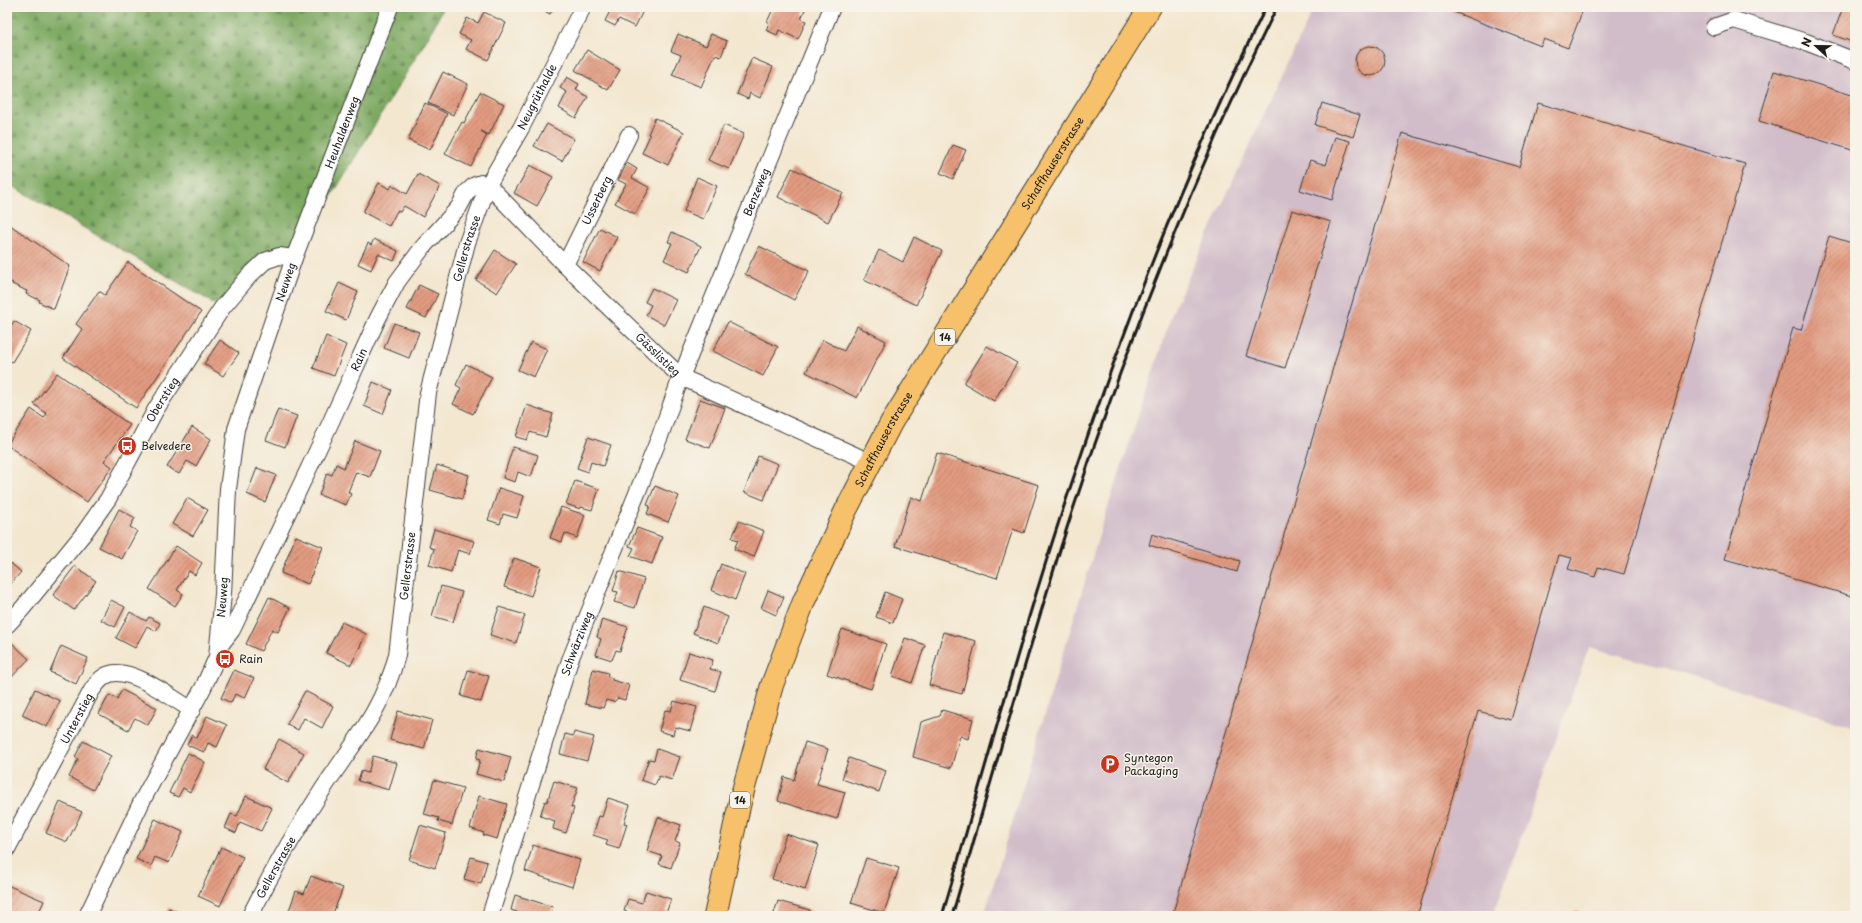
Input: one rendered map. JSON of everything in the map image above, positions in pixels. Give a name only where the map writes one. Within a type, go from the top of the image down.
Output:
[{"type":"main road","name":"Schaffhauserstrasse","points":[[715,916],[740,802],[772,685],[804,601],[846,510],[891,423],[1150,7]]},
{"type":"street","name":"Heuhaldenweg","points":[[294,258],[390,7]]},
{"type":"street","name":"Neugrüthalde","points":[[488,185],[521,128],[583,7]]},
{"type":"street","name":"Benzeweg","points":[[681,377],[832,7]]},
{"type":"street","points":[[1714,27],[1734,20],[1806,42],[1855,61]]},
{"type":"street","name":"Usserberg","points":[[565,265],[629,135]]},
{"type":"street","name":"Rain","points":[[219,647],[232,630],[328,428],[378,318],[397,282],[423,248],[459,207],[467,192],[475,185],[482,183],[488,185]]},
{"type":"street","name":"Gässlistieg","points":[[488,185],[565,265],[681,377],[870,462]]},
{"type":"street","name":"Gellerstrasse","points":[[250,916],[263,889],[322,790],[373,715],[391,678],[397,655],[428,393],[468,243],[488,185]]},
{"type":"street","name":"Oberstieg","points":[[7,625],[22,609],[84,533],[108,499],[156,409],[222,308],[248,277],[265,261],[279,256],[294,258]]},
{"type":"street","name":"Neuweg","points":[[87,916],[142,801],[192,710],[217,657],[223,594],[228,489],[236,429],[294,258]]},
{"type":"street","name":"Schwärziweg","points":[[490,916],[570,660],[660,436],[681,377]]},
{"type":"street","points":[[223,594],[233,600],[246,600]]},
{"type":"street","name":"Unterstieg","points":[[7,849],[92,690],[101,679],[110,674],[123,673],[152,686],[192,710]]},
{"type":"shaded area","name":"Syntegon Packaging","points":[[1314,7],[1855,7],[1855,727],[1680,672],[1589,647],[1493,916],[984,916],[1103,522],[1174,308]]},
{"type":"green space","points":[[7,7],[444,7],[427,39],[294,258],[279,256],[222,308],[7,183]]},
{"type":"building","points":[[536,7],[554,7],[550,14]]},
{"type":"building","points":[[612,7],[645,7],[635,27],[619,19],[615,26],[605,21]]},
{"type":"building","points":[[774,7],[806,7],[801,19],[806,21],[798,39],[779,30],[777,35],[766,30],[769,23],[767,22]]},
{"type":"building","points":[[1441,7],[1584,7],[1568,48],[1544,39],[1541,46]]},
{"type":"building","points":[[1843,7],[1855,7],[1855,43],[1833,35]]},
{"type":"building","points":[[484,12],[506,23],[488,60],[466,49],[471,40],[459,34],[467,18],[478,23]]},
{"type":"building","points":[[678,34],[706,46],[711,34],[727,41],[721,57],[715,55],[701,87],[672,75],[681,55],[671,51]]},
{"type":"building","points":[[1370,46],[1376,47],[1384,55],[1384,67],[1376,75],[1370,76],[1364,75],[1356,67],[1355,61],[1356,55],[1364,47]]},
{"type":"building","points":[[587,50],[620,70],[608,90],[575,70]]},
{"type":"building","points":[[752,58],[773,67],[760,98],[750,93],[748,99],[737,94]]},
{"type":"building","points":[[1774,71],[1855,96],[1855,151],[1759,121]]},
{"type":"building","points":[[443,72],[468,84],[453,115],[428,103]]},
{"type":"building","points":[[567,77],[579,84],[576,90],[588,97],[576,118],[559,108],[567,92],[560,88]]},
{"type":"building","points":[[480,92],[504,104],[489,135],[481,131],[487,135],[471,167],[445,154],[462,122],[464,123]]},
{"type":"building","points":[[425,103],[447,114],[430,150],[408,140]]},
{"type":"building","points":[[1322,103],[1360,115],[1353,137],[1315,125]]},
{"type":"building","points":[[1538,103],[1745,164],[1624,574],[1598,567],[1595,577],[1568,569],[1572,558],[1559,555],[1511,720],[1478,711],[1417,916],[1172,916],[1402,133],[1519,167]]},
{"type":"building","points":[[655,118],[684,132],[668,165],[642,153],[650,135],[648,134]]},
{"type":"building","points":[[547,124],[574,139],[562,161],[534,146]]},
{"type":"building","points":[[724,125],[744,134],[729,169],[708,160]]},
{"type":"building","points":[[1335,137],[1350,141],[1332,200],[1300,190],[1310,160],[1326,165]]},
{"type":"building","points":[[953,145],[966,150],[953,179],[940,173]]},
{"type":"building","points":[[627,163],[637,169],[632,178],[650,188],[635,214],[615,203],[626,184],[618,180]]},
{"type":"building","points":[[530,165],[553,177],[537,206],[514,193]]},
{"type":"building","points":[[792,168],[843,193],[828,222],[778,197]]},
{"type":"building","points":[[418,174],[440,186],[423,217],[404,206],[400,212],[397,211],[389,226],[363,212],[379,183],[390,189],[392,185],[407,194]]},
{"type":"building","points":[[697,177],[717,186],[703,219],[684,211]]},
{"type":"building","points":[[1292,210],[1331,222],[1285,368],[1246,356]]},
{"type":"building","points":[[7,223],[70,266],[54,309],[39,302],[40,300],[26,294],[27,291],[7,280]]},
{"type":"building","points":[[600,228],[617,237],[600,271],[583,262]]},
{"type":"building","points":[[672,232],[701,246],[689,272],[664,260],[672,243],[668,242]]},
{"type":"building","points":[[1829,236],[1855,244],[1855,597],[1725,559],[1793,328],[1801,330]]},
{"type":"building","points":[[914,237],[942,251],[916,305],[864,280],[879,250],[903,262]]},
{"type":"building","points":[[374,239],[398,251],[394,261],[378,254],[371,270],[358,264],[368,243],[371,245]]},
{"type":"building","points":[[759,246],[809,271],[794,300],[745,274]]},
{"type":"building","points":[[495,250],[516,264],[497,293],[476,280]]},
{"type":"building","points":[[128,262],[201,312],[136,408],[63,358],[82,329],[76,324],[99,291],[105,295]]},
{"type":"building","points":[[339,283],[358,292],[346,320],[326,311]]},
{"type":"building","points":[[419,285],[438,294],[426,318],[407,309]]},
{"type":"building","points":[[652,288],[676,300],[664,325],[646,315],[651,305],[645,302]]},
{"type":"building","points":[[14,321],[31,331],[12,362],[7,359],[7,328],[9,329]]},
{"type":"building","points":[[728,322],[778,347],[763,376],[713,351]]},
{"type":"building","points":[[394,323],[419,332],[409,358],[384,348]]},
{"type":"building","points":[[857,326],[886,341],[857,398],[806,372],[823,340],[844,351]]},
{"type":"building","points":[[326,336],[346,345],[334,376],[313,368]]},
{"type":"building","points":[[220,340],[239,353],[223,376],[204,364]]},
{"type":"building","points":[[531,342],[547,349],[534,377],[518,370]]},
{"type":"building","points":[[987,346],[1017,363],[994,401],[964,383]]},
{"type":"building","points":[[466,364],[492,377],[473,414],[453,404],[461,388],[456,385]]},
{"type":"building","points":[[57,373],[130,425],[104,461],[112,467],[87,502],[7,445],[31,409],[44,418],[47,414],[34,404]]},
{"type":"building","points":[[373,382],[392,390],[383,414],[364,406]]},
{"type":"building","points":[[700,399],[725,408],[710,448],[685,439]]},
{"type":"building","points":[[527,405],[553,414],[546,437],[530,432],[527,440],[516,437]]},
{"type":"building","points":[[278,409],[297,416],[285,447],[266,440]]},
{"type":"building","points":[[192,427],[211,439],[196,466],[187,461],[179,474],[167,467]]},
{"type":"building","points":[[588,437],[611,445],[603,466],[591,462],[588,472],[577,468]]},
{"type":"building","points":[[355,441],[380,451],[370,477],[356,472],[348,492],[351,494],[346,505],[319,495],[327,473],[332,475],[336,464],[344,468]]},
{"type":"building","points":[[513,447],[538,455],[531,477],[518,472],[515,482],[503,478]]},
{"type":"building","points":[[937,453],[1039,485],[1024,533],[1013,529],[997,578],[895,546],[911,497],[922,501]]},
{"type":"building","points":[[758,456],[778,464],[764,500],[744,492]]},
{"type":"building","points":[[437,465],[469,475],[462,499],[430,490]]},
{"type":"building","points":[[257,468],[276,475],[265,502],[247,494]]},
{"type":"building","points":[[575,481],[599,489],[592,510],[581,507],[580,509],[566,504]]},
{"type":"building","points":[[655,486],[679,496],[668,522],[647,514],[650,506],[647,505]]},
{"type":"building","points":[[499,488],[524,496],[517,518],[503,514],[500,524],[488,520]]},
{"type":"building","points":[[187,498],[208,510],[193,536],[172,524]]},
{"type":"building","points":[[561,507],[585,515],[577,538],[565,533],[562,542],[550,538]]},
{"type":"building","points":[[119,509],[135,518],[130,527],[137,531],[122,559],[99,547]]},
{"type":"building","points":[[739,521],[764,531],[754,557],[734,549],[738,540],[732,538]]},
{"type":"building","points":[[637,528],[662,537],[652,564],[630,556],[634,548],[629,546]]},
{"type":"building","points":[[434,529],[474,541],[470,554],[458,550],[451,572],[429,565],[434,549],[429,547]]},
{"type":"building","points":[[1152,534],[1240,561],[1237,572],[1149,545]]},
{"type":"building","points":[[296,536],[323,547],[308,584],[281,573]]},
{"type":"building","points":[[176,546],[202,563],[195,575],[189,571],[177,590],[183,594],[175,606],[149,589]]},
{"type":"building","points":[[514,558],[541,567],[531,596],[504,587]]},
{"type":"building","points":[[7,560],[21,572],[7,588]]},
{"type":"building","points":[[721,564],[745,574],[735,600],[711,590]]},
{"type":"building","points":[[75,566],[96,581],[74,610],[53,595]]},
{"type":"building","points":[[619,571],[644,579],[635,608],[614,602],[618,592],[613,591]]},
{"type":"building","points":[[441,586],[462,592],[453,622],[432,616]]},
{"type":"building","points":[[768,590],[784,597],[776,615],[761,608]]},
{"type":"building","points":[[885,592],[902,599],[893,623],[876,617]]},
{"type":"building","points":[[269,597],[290,608],[278,632],[272,629],[261,651],[246,644]]},
{"type":"building","points":[[111,600],[125,607],[115,627],[101,620]]},
{"type":"building","points":[[499,607],[525,615],[516,643],[490,635]]},
{"type":"building","points":[[704,607],[728,617],[718,643],[693,633]]},
{"type":"building","points":[[130,612],[146,621],[149,617],[160,623],[156,631],[147,626],[135,648],[116,638]]},
{"type":"building","points":[[602,619],[628,627],[620,651],[616,650],[612,660],[596,655],[601,639],[597,637]]},
{"type":"building","points":[[342,622],[366,634],[351,665],[326,653]]},
{"type":"building","points":[[842,629],[886,644],[871,689],[827,674]]},
{"type":"building","points":[[943,632],[976,641],[962,694],[929,685]]},
{"type":"building","points":[[905,638],[925,645],[912,683],[892,676]]},
{"type":"building","points":[[10,641],[29,659],[7,682],[7,645]]},
{"type":"building","points":[[61,646],[88,658],[76,684],[50,672]]},
{"type":"building","points":[[689,652],[713,660],[710,669],[721,672],[715,691],[680,680]]},
{"type":"building","points":[[593,669],[608,673],[607,676],[612,678],[612,680],[629,685],[625,700],[618,698],[614,702],[606,700],[603,708],[585,704]]},
{"type":"building","points":[[234,670],[254,678],[245,698],[235,694],[231,703],[221,698]]},
{"type":"building","points":[[468,670],[489,676],[481,702],[461,696]]},
{"type":"building","points":[[35,689],[60,701],[47,727],[22,715]]},
{"type":"building","points":[[122,690],[157,708],[148,725],[135,718],[128,730],[99,714],[109,695],[117,699]]},
{"type":"building","points":[[305,691],[333,706],[322,728],[304,718],[298,730],[287,724]]},
{"type":"building","points":[[674,701],[697,707],[690,731],[675,727],[673,735],[659,731],[665,710],[671,711]]},
{"type":"building","points":[[942,710],[973,719],[968,739],[960,736],[951,768],[913,757],[921,722],[940,716]]},
{"type":"building","points":[[398,711],[432,720],[424,749],[390,740]]},
{"type":"building","points":[[207,716],[227,725],[217,747],[208,743],[204,752],[187,745],[192,735],[197,738]]},
{"type":"building","points":[[574,732],[594,737],[587,761],[560,754],[565,734],[573,736]]},
{"type":"building","points":[[279,739],[304,753],[288,783],[263,769]]},
{"type":"building","points":[[83,741],[111,756],[93,790],[69,777],[78,759],[75,757]]},
{"type":"building","points":[[805,742],[828,749],[817,784],[845,792],[837,819],[778,801],[784,777],[794,780]]},
{"type":"building","points":[[479,748],[511,757],[504,782],[476,774],[480,760],[476,759]]},
{"type":"building","points":[[657,749],[680,757],[672,780],[659,776],[655,785],[641,780],[649,759],[654,760]]},
{"type":"building","points":[[188,753],[205,762],[190,792],[183,788],[178,797],[169,793]]},
{"type":"building","points":[[373,756],[397,763],[389,790],[358,781],[361,771],[368,773]]},
{"type":"building","points":[[849,758],[886,771],[879,792],[842,779]]},
{"type":"building","points":[[434,780],[463,788],[452,825],[438,821],[439,818],[424,814]]},
{"type":"building","points":[[554,781],[578,788],[571,807],[574,808],[566,833],[553,829],[555,821],[540,816],[545,801],[547,802]]},
{"type":"building","points":[[246,796],[272,808],[261,831],[240,822],[236,833],[225,828],[231,814],[237,816]]},
{"type":"building","points":[[479,796],[507,804],[497,839],[483,835],[484,833],[470,828]]},
{"type":"building","points":[[608,798],[630,805],[624,823],[627,824],[619,849],[606,845],[608,840],[593,835],[599,816],[602,817]]},
{"type":"building","points":[[60,802],[82,812],[67,842],[46,833]]},
{"type":"building","points":[[658,817],[681,825],[675,841],[680,843],[671,868],[659,864],[662,856],[647,851]]},
{"type":"building","points":[[155,819],[183,832],[169,863],[155,857],[151,866],[136,859]]},
{"type":"building","points":[[420,825],[446,833],[435,868],[409,860]]},
{"type":"building","points":[[786,834],[819,845],[805,890],[772,879]]},
{"type":"building","points":[[533,845],[580,860],[572,887],[525,871]]},
{"type":"building","points":[[221,847],[243,857],[220,906],[198,896]]},
{"type":"building","points":[[471,857],[487,862],[481,884],[464,879]]},
{"type":"building","points":[[866,858],[899,868],[884,913],[851,903]]},
{"type":"building","points":[[311,876],[343,888],[332,916],[295,916],[288,913],[296,891],[304,894]]},
{"type":"building","points":[[7,885],[44,901],[37,916],[7,916]]},
{"type":"building","points":[[646,891],[671,899],[665,916],[639,916],[624,911],[628,899],[642,903]]},
{"type":"building","points":[[515,895],[553,907],[550,916],[518,916],[519,913],[511,910]]},
{"type":"building","points":[[778,901],[810,910],[809,916],[773,916]]},
{"type":"building","points":[[169,908],[188,916],[166,916]]},
{"type":"building","points":[[1575,910],[1592,916],[1572,916]]},
{"type":"railway","points":[[942,916],[1050,549],[1110,372],[1133,310],[1183,187],[1209,127],[1266,7]]},
{"type":"railway","points":[[952,916],[1050,581],[1087,466],[1161,266],[1216,136],[1277,7]]},
{"type":"place","name":"Belvedere","points":[[127,446]]},
{"type":"place","name":"Rain","points":[[225,659]]},
{"type":"place","name":"Syntegon Packaging","points":[[1110,764]]}]
